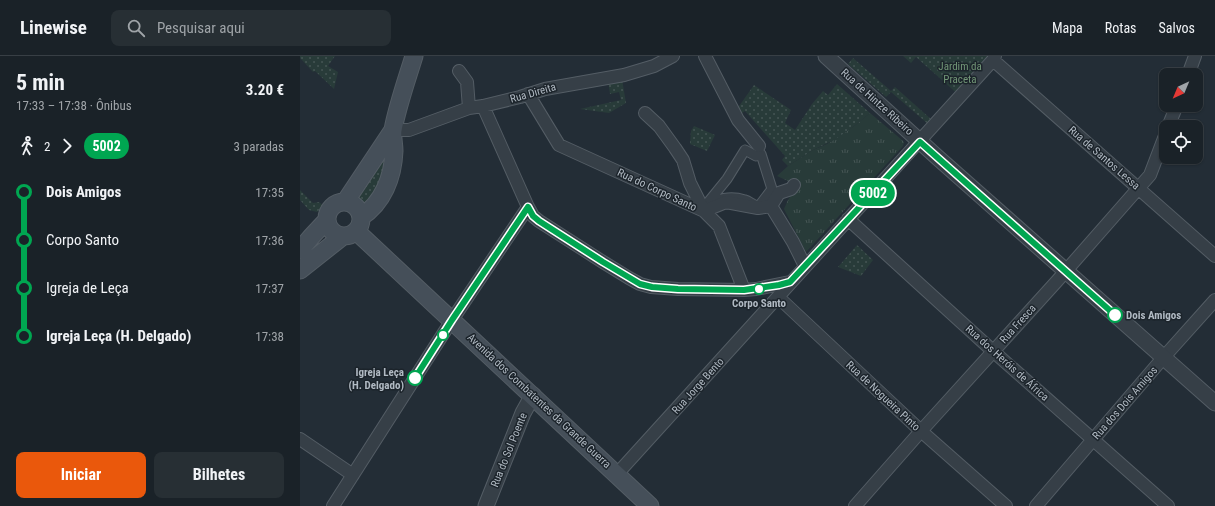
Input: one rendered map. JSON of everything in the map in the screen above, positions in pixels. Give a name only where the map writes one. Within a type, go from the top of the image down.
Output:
[{"type":"main road","points":[[345,202],[354,205],[360,212],[354,228],[338,235],[331,229],[327,220],[328,213],[335,207],[345,202],[393,130],[414,56]]},
{"type":"main road","points":[[300,270],[354,228],[376,205],[387,184],[394,153],[393,130]]},
{"type":"main road","points":[[300,250],[327,220]]},
{"type":"main road","name":"Avenida dos Combatentes da Grande Guerra","points":[[354,228],[650,506]]},
{"type":"street","name":"Rua Direita","points":[[393,130],[409,130],[469,108],[483,106],[545,89],[624,75],[654,66],[673,56]]},
{"type":"street","points":[[705,56],[738,120],[759,146]]},
{"type":"street","name":"Rua de Hintze Ribeiro","points":[[826,56],[920,142],[1215,403]]},
{"type":"street","points":[[1191,68],[1195,56]]},
{"type":"street","points":[[778,297],[790,282],[920,142],[994,58]]},
{"type":"street","name":"Rua de Santos Lessa","points":[[994,58],[1215,256]]},
{"type":"street","points":[[459,71],[467,82],[469,108]]},
{"type":"street","name":"Rua do Corpo Santo","points":[[528,94],[559,145],[704,211],[726,202],[758,208],[771,206]]},
{"type":"street","points":[[483,106],[533,216],[603,262],[640,284],[652,287],[678,289],[744,290],[790,282]]},
{"type":"street","points":[[645,113],[659,126],[683,160],[690,183],[704,211],[719,226],[744,290]]},
{"type":"street","points":[[745,150],[756,156],[761,154],[772,189],[768,195],[759,206],[755,206],[742,199],[722,198],[705,206],[727,179],[745,150]]},
{"type":"street","name":"Rua Fresca","points":[[855,506],[920,431],[994,352],[1150,176],[1159,152]]},
{"type":"street","points":[[794,185],[791,189],[779,193],[771,206],[793,242],[805,266]]},
{"type":"street","points":[[333,506],[452,320],[528,207]]},
{"type":"street","name":"Rua dos Heróis de África","points":[[848,219],[994,352],[1168,506]]},
{"type":"street","name":"Rua de Nogueira Pinto","points":[[778,297],[920,431],[1006,506]]},
{"type":"street","name":"Rua Jorge Bento","points":[[617,474],[778,297]]},
{"type":"street","name":"Rua dos Dois Amigos","points":[[1036,506],[1163,358],[1215,300]]},
{"type":"street","name":"Rua do Sol Poente","points":[[486,506],[523,413],[533,396]]},
{"type":"street","points":[[300,439],[353,475]]},
{"type":"green space","points":[[300,56],[335,56],[328,66],[338,72],[334,89],[315,71],[313,72],[300,58]]},
{"type":"green space","name":"Jardim da Praceta","points":[[903,56],[989,56],[961,97],[916,57],[911,63]]},
{"type":"green space","points":[[853,58],[891,91],[895,87],[932,120],[928,124],[891,92],[886,97],[848,64]]},
{"type":"green space","points":[[622,79],[626,103],[609,113],[580,109],[621,100],[619,92],[610,94],[608,81]]},
{"type":"green space","points":[[837,84],[870,113],[834,140],[813,150],[788,166],[782,160],[785,156],[745,111],[738,116],[737,109],[754,85],[791,110],[785,123],[795,130],[812,104],[823,91],[828,95]]},
{"type":"green space","points":[[870,113],[904,142],[903,146],[806,252],[784,209],[797,185],[777,176],[788,166],[813,150],[827,144],[853,127]]},
{"type":"green space","points":[[694,126],[715,135],[707,151],[690,144],[691,131]]},
{"type":"green space","points":[[383,146],[391,169],[360,212],[350,203]]},
{"type":"green space","points":[[300,190],[313,203],[319,202],[324,206],[317,212],[309,210],[300,200]]},
{"type":"green space","points":[[857,245],[873,260],[861,276],[838,267]]},
{"type":"bus line","name":"5002","points":[[415,378],[528,207],[533,216],[539,221],[640,284],[652,287],[678,289],[756,289],[790,282],[920,142],[1115,315]]},
{"type":"place","name":"Corpo Santo","points":[[759,289]]},
{"type":"place","name":"Dois Amigos","points":[[1115,315]]},
{"type":"place","name":"Igreja Leça (H. Delgado)","points":[[415,378]]}]
